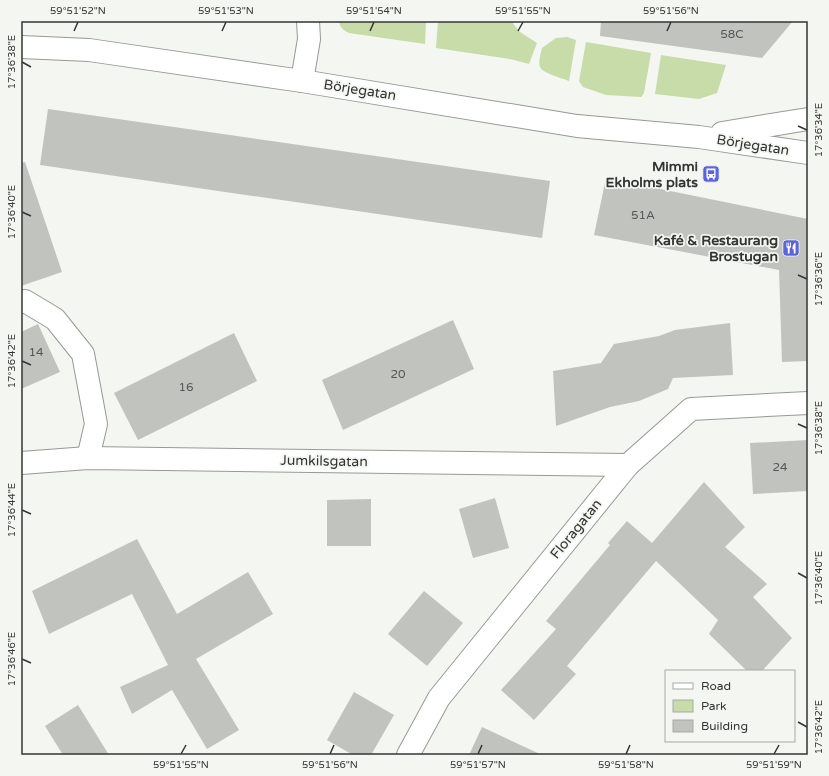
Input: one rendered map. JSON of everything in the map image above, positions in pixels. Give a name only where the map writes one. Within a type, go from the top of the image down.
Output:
[{"type":"street","points":[[302,80],[309,39],[308,21]]},
{"type":"street","name":"Börjegatan","points":[[21,47],[89,50],[302,80],[577,126],[699,137],[808,153]]},
{"type":"street","name":"Börjegatan","points":[[699,137],[808,120]]},
{"type":"street","points":[[21,302],[25,301],[55,318],[83,354],[96,424],[88,458]]},
{"type":"street","name":"Floragatan","points":[[408,755],[439,698],[628,465],[691,410],[808,403]]},
{"type":"street","name":"Jumkilsgatan","points":[[21,463],[88,458],[628,465]]},
{"type":"green space","points":[[339,21],[426,21],[425,44],[349,33],[342,28]]},
{"type":"green space","points":[[438,21],[511,21],[520,32],[537,43],[529,64],[510,59],[436,48]]},
{"type":"green space","points":[[567,37],[576,40],[569,81],[544,71],[540,67],[539,62],[542,48],[556,38]]},
{"type":"green space","points":[[586,42],[651,53],[644,93],[641,97],[606,95],[583,87],[579,81]]},
{"type":"green space","points":[[661,55],[726,65],[717,93],[699,99],[655,94]]},
{"type":"building","points":[[601,21],[793,21],[762,58],[600,36]]},
{"type":"building","points":[[48,109],[550,181],[542,238],[40,165]]},
{"type":"building","points":[[25,162],[62,272],[21,286],[21,163]]},
{"type":"building","points":[[606,178],[808,219],[808,361],[782,362],[779,270],[594,235]]},
{"type":"building","points":[[453,320],[474,369],[343,430],[322,380]]},
{"type":"building","points":[[730,323],[733,375],[673,378],[668,389],[639,401],[610,407],[556,426],[553,371],[601,363],[614,344],[659,336],[675,330]]},
{"type":"building","points":[[38,324],[60,372],[21,389],[21,332]]},
{"type":"building","points":[[234,333],[257,381],[138,440],[114,393]]},
{"type":"building","points":[[808,440],[808,491],[753,494],[750,443]]},
{"type":"building","points":[[704,482],[745,527],[725,547],[767,584],[753,597],[792,638],[763,670],[746,670],[709,634],[718,620],[656,561],[567,666],[576,674],[534,720],[501,690],[556,629],[546,621],[610,545],[608,543],[627,521],[652,543]]},
{"type":"building","points":[[495,498],[509,548],[473,558],[459,509]]},
{"type":"building","points":[[371,499],[371,546],[327,546],[327,500]]},
{"type":"building","points":[[137,539],[177,614],[248,572],[273,614],[196,659],[239,730],[207,749],[172,690],[132,714],[120,687],[168,665],[132,594],[49,634],[32,591]]},
{"type":"building","points":[[424,591],[463,623],[427,666],[388,634]]},
{"type":"building","points":[[354,692],[394,715],[371,755],[353,755],[327,740]]},
{"type":"building","points":[[78,705],[109,755],[63,755],[45,726]]},
{"type":"building","points":[[482,727],[542,755],[469,755]]},
{"type":"place","name":"Mimmi Ekholms plats","points":[[711,174]]},
{"type":"place","name":"Kafé & Restaurang Brostugan","points":[[791,248]]}]
